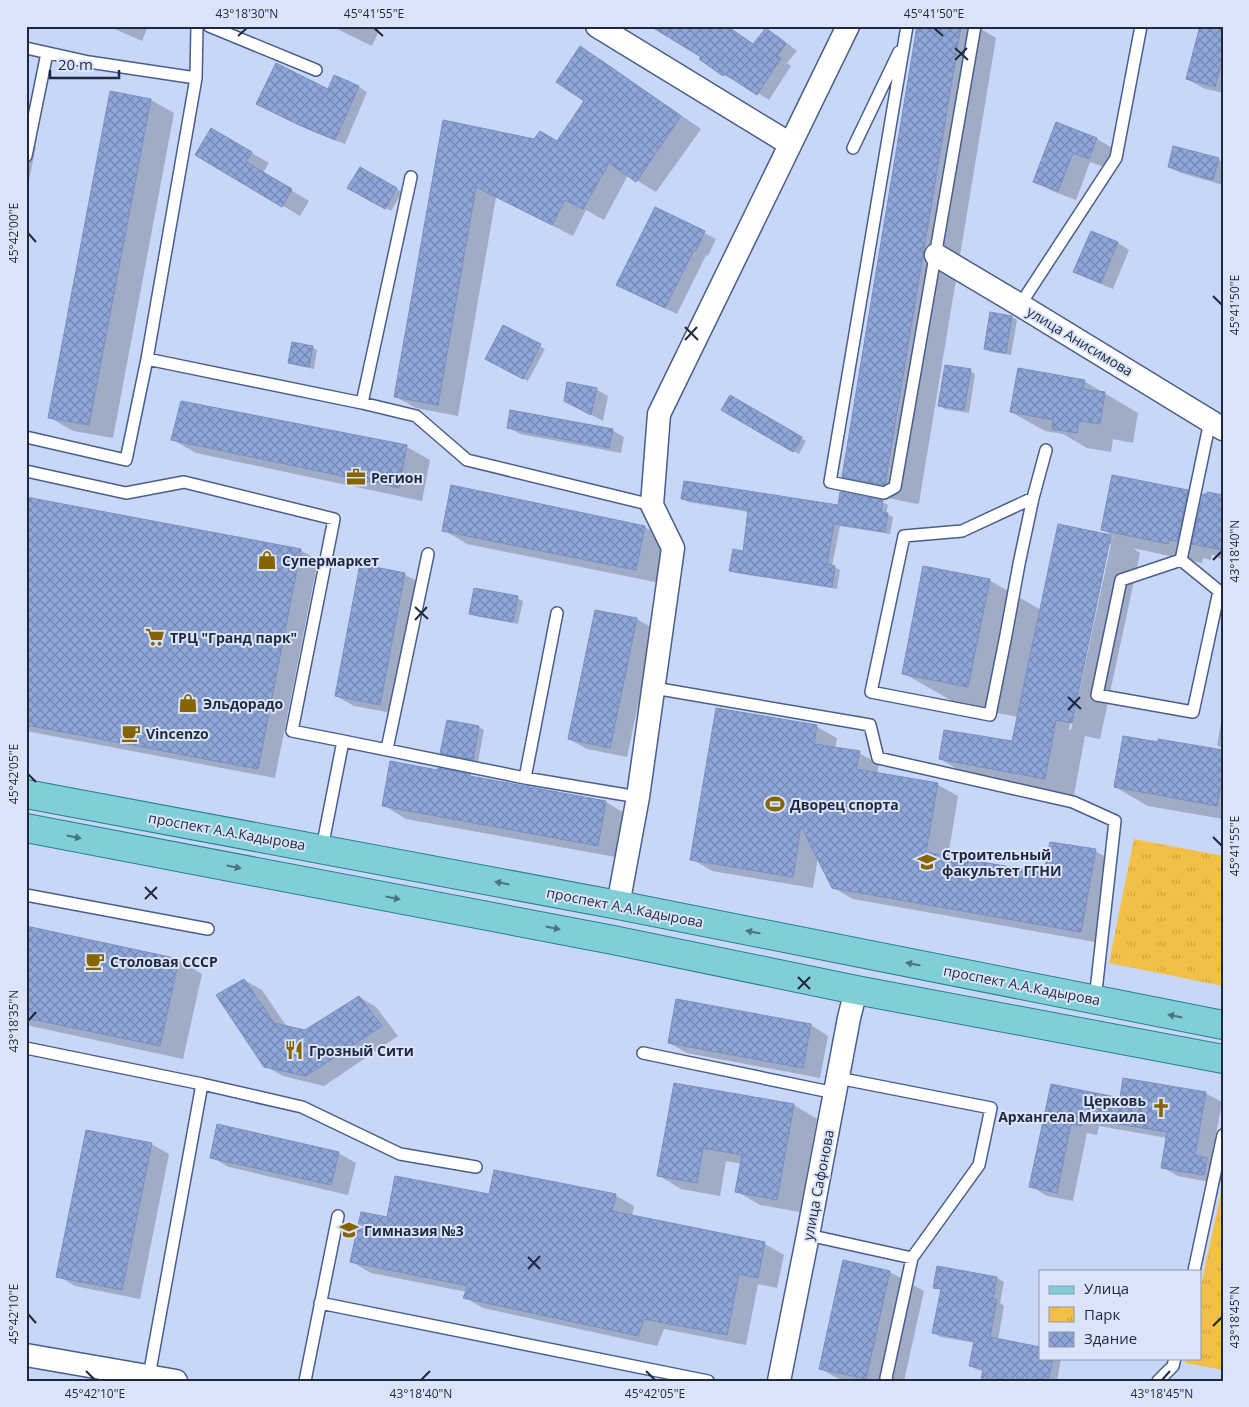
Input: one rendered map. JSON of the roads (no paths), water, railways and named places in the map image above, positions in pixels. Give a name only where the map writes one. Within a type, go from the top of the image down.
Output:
[{"type":"main road","name":"проспект А.А.Кадырова","points":[[26,794],[618,905],[1223,1025]]},
{"type":"main road","points":[[26,828],[613,940],[856,990],[1223,1059]]},
{"type":"street","points":[[597,26],[790,144]]},
{"type":"street","points":[[618,905],[638,797],[673,548],[652,505],[659,414],[848,26]]},
{"type":"street","name":"улица Анисимова","points":[[936,256],[1217,425]]},
{"type":"street","name":"улица Сафонова","points":[[779,1381],[856,990]]},
{"type":"street","points":[[26,1355],[176,1381]]},
{"type":"lane","points":[[26,437],[126,460],[148,359],[196,78],[197,26]]},
{"type":"lane","points":[[209,26],[316,70]]},
{"type":"lane","points":[[907,26],[830,482],[884,493],[895,487],[975,26]]},
{"type":"lane","points":[[1020,305],[1116,158],[1141,26]]},
{"type":"lane","points":[[853,148],[905,38]]},
{"type":"lane","points":[[26,48],[90,62],[196,78]]},
{"type":"lane","points":[[26,156],[47,53]]},
{"type":"lane","points":[[362,403],[411,177]]},
{"type":"lane","points":[[148,359],[416,416],[467,460],[652,505]]},
{"type":"lane","points":[[1181,560],[1217,425]]},
{"type":"lane","points":[[1032,498],[962,531],[904,536],[871,692],[990,715],[1018,564],[1032,498],[1046,450]]},
{"type":"lane","points":[[26,471],[126,493],[184,482],[334,519],[292,731],[525,778],[638,797]]},
{"type":"lane","points":[[387,749],[428,554]]},
{"type":"lane","points":[[1181,560],[1218,591],[1193,712],[1097,695],[1121,580],[1181,560]]},
{"type":"lane","points":[[525,778],[557,613]]},
{"type":"lane","points":[[654,688],[870,725],[878,758],[1073,802],[1115,822],[1095,1000]]},
{"type":"lane","points":[[322,848],[343,741]]},
{"type":"lane","points":[[26,895],[208,929]]},
{"type":"lane","points":[[26,1048],[202,1084],[302,1107],[400,1154],[476,1167]]},
{"type":"lane","points":[[643,1053],[837,1086],[991,1108],[979,1165],[912,1258],[886,1378],[887,1381]]},
{"type":"lane","points":[[149,1376],[202,1084]]},
{"type":"lane","points":[[1194,1270],[1223,1134]]},
{"type":"lane","points":[[305,1381],[338,1216]]},
{"type":"lane","points":[[808,1235],[912,1258]]},
{"type":"lane","points":[[320,1303],[708,1381]]},
{"type":"lane","points":[[1158,1381],[1173,1366],[1174,1360]]},
{"type":"place","name":"Регион","points":[[356,477]]},
{"type":"place","name":"Супермаркет","points":[[267,560]]},
{"type":"place","name":"ТРЦ \"Гранд парк\"","points":[[155,637]]},
{"type":"place","name":"Эльдорадо","points":[[188,703]]},
{"type":"place","name":"Vincenzo","points":[[131,733]]},
{"type":"place","name":"Дворец спорта","points":[[775,804]]},
{"type":"place","name":"Строительный факультет ГГНИ","points":[[927,862]]},
{"type":"place","name":"Столовая СССР","points":[[95,961]]},
{"type":"place","name":"Грозный Сити","points":[[294,1050]]},
{"type":"place","name":"Церковь Архангела Михаила","points":[[1161,1108]]},
{"type":"place","name":"Гимназия №3","points":[[349,1230]]}]
